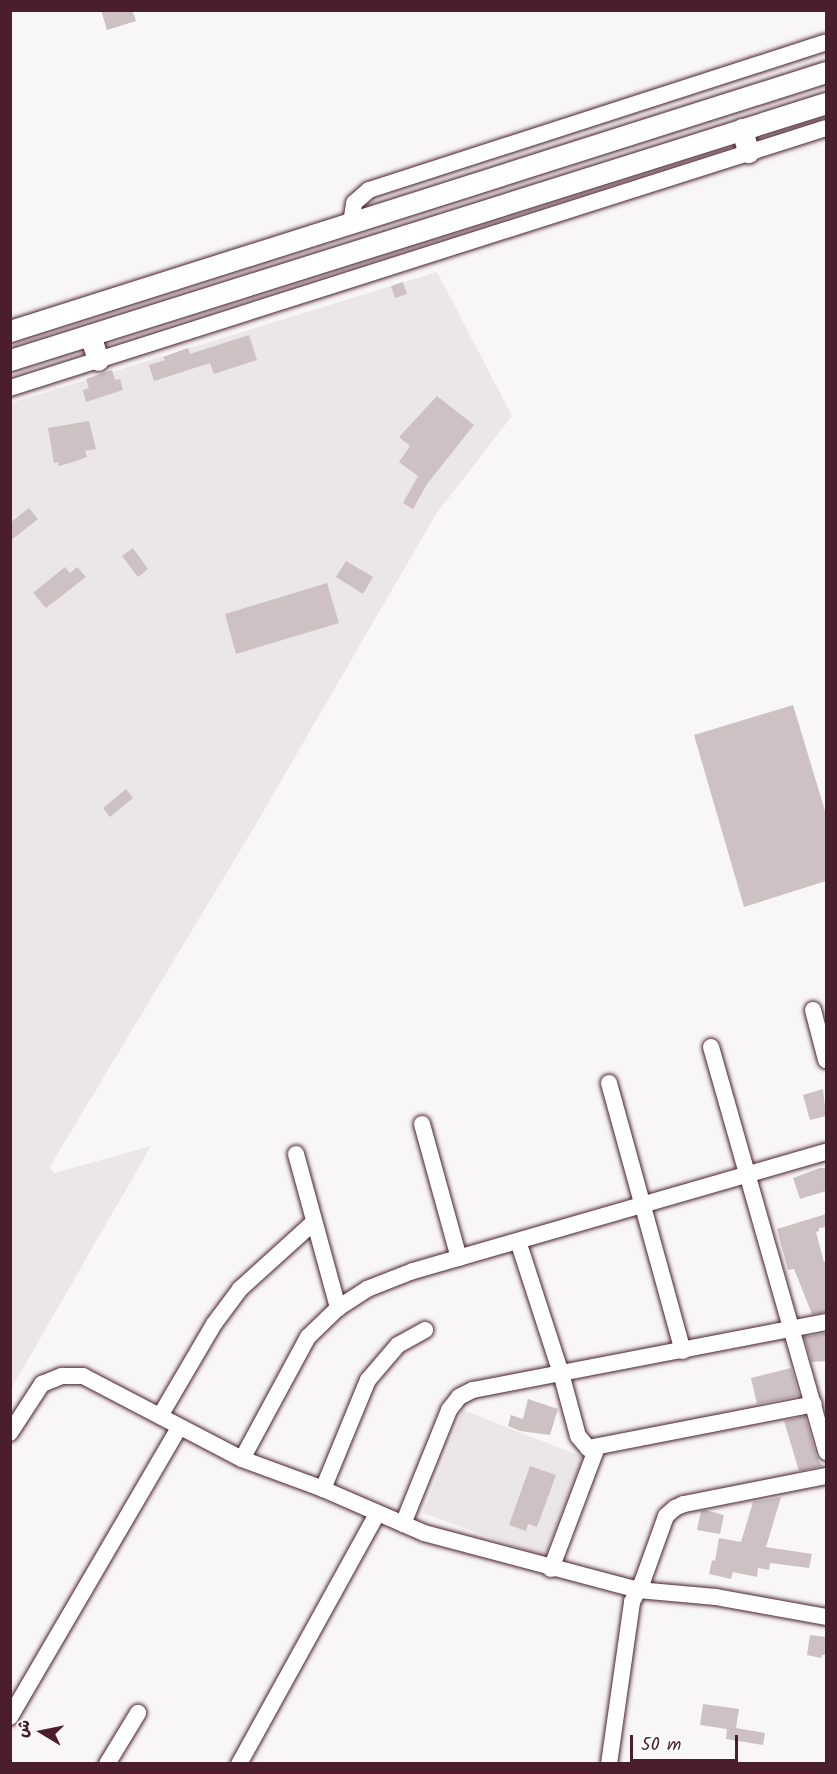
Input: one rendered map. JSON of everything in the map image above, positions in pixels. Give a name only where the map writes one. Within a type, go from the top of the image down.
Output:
[{"type":"main road","points":[[10,331],[826,72]]},
{"type":"main road","points":[[10,360],[826,103]]},
{"type":"main road","points":[[742,129],[748,152]]},
{"type":"main road","points":[[90,335],[98,360]]},
{"type":"street","points":[[351,222],[354,203],[369,190],[826,42]]},
{"type":"street","points":[[10,388],[826,128]]},
{"type":"street","points":[[813,1010],[826,1060]]},
{"type":"street","points":[[711,1047],[793,1329],[826,1452]]},
{"type":"street","points":[[609,1083],[683,1351]]},
{"type":"street","points":[[422,1124],[459,1258]]},
{"type":"street","points":[[242,1459],[308,1337],[338,1308],[385,1280],[826,1152]]},
{"type":"street","points":[[296,1154],[338,1308]]},
{"type":"street","points":[[160,1416],[226,1305],[246,1283],[314,1222]]},
{"type":"street","points":[[518,1241],[561,1373],[578,1436],[588,1448],[814,1404]]},
{"type":"street","points":[[403,1524],[453,1403],[473,1389],[683,1351],[826,1322]]},
{"type":"street","points":[[323,1489],[368,1380],[398,1346],[425,1330]]},
{"type":"street","points":[[10,1433],[42,1384],[55,1377],[83,1376],[242,1459],[323,1489],[403,1524],[551,1569],[638,1590],[716,1597],[826,1617]]},
{"type":"street","points":[[10,1717],[179,1428]]},
{"type":"street","points":[[551,1569],[597,1447]]},
{"type":"street","points":[[609,1764],[632,1602],[663,1522],[675,1508],[826,1476]]},
{"type":"street","points":[[239,1764],[377,1514]]},
{"type":"street","points":[[107,1764],[138,1713]]},
{"type":"shaded area","points":[[437,272],[512,416],[436,514],[253,829],[49,1168],[55,1173],[151,1146],[11,1389],[11,403]]},
{"type":"shaded area","points":[[463,1410],[583,1457],[545,1557],[423,1513]]},
{"type":"building","points":[[101,10],[132,10],[136,21],[107,30]]},
{"type":"building","points":[[403,282],[407,294],[395,298],[391,286]]},
{"type":"building","points":[[249,335],[257,360],[214,374],[210,363],[154,381],[149,365],[165,360],[163,357],[188,348],[190,354]]},
{"type":"building","points":[[112,370],[115,380],[120,379],[123,390],[86,402],[83,390],[89,388],[86,379]]},
{"type":"building","points":[[437,396],[474,425],[427,484],[413,509],[403,503],[418,476],[399,462],[410,446],[399,437]]},
{"type":"building","points":[[89,421],[96,449],[85,451],[87,457],[70,463],[58,466],[58,462],[54,463],[48,428]]},
{"type":"building","points":[[29,508],[38,519],[10,541],[10,523]]},
{"type":"building","points":[[133,548],[148,569],[138,577],[122,556]]},
{"type":"building","points":[[346,561],[373,577],[363,594],[336,577]]},
{"type":"building","points":[[65,567],[70,573],[77,567],[86,577],[46,608],[33,593]]},
{"type":"building","points":[[327,583],[339,623],[236,654],[225,614]]},
{"type":"building","points":[[793,705],[826,814],[826,881],[744,907],[694,735]]},
{"type":"building","points":[[126,789],[133,798],[110,817],[103,808]]},
{"type":"building","points":[[823,1089],[826,1116],[810,1120],[803,1095]]},
{"type":"building","points":[[826,1168],[826,1191],[800,1199],[793,1178]]},
{"type":"building","points":[[826,1214],[826,1227],[819,1228],[816,1232],[824,1262],[826,1261],[826,1312],[812,1314],[794,1269],[788,1270],[777,1229]]},
{"type":"building","points":[[826,1333],[826,1361],[812,1362],[804,1337]]},
{"type":"building","points":[[791,1368],[799,1396],[757,1404],[751,1378]]},
{"type":"building","points":[[528,1399],[558,1409],[550,1435],[520,1431],[508,1426],[511,1415],[523,1419]]},
{"type":"building","points":[[805,1416],[816,1455],[822,1466],[799,1471],[784,1421]]},
{"type":"building","points":[[530,1466],[556,1475],[537,1527],[528,1524],[526,1531],[509,1525]]},
{"type":"building","points":[[781,1497],[766,1547],[812,1554],[809,1568],[770,1563],[769,1570],[758,1568],[757,1577],[733,1572],[731,1579],[709,1574],[712,1560],[715,1561],[719,1538],[741,1542],[753,1502]]},
{"type":"building","points":[[701,1511],[724,1515],[720,1534],[697,1530]]},
{"type":"building","points":[[810,1635],[826,1637],[826,1655],[822,1655],[821,1658],[807,1655]]},
{"type":"building","points":[[703,1704],[739,1709],[736,1728],[765,1733],[763,1745],[726,1739],[727,1729],[700,1725]]}]
